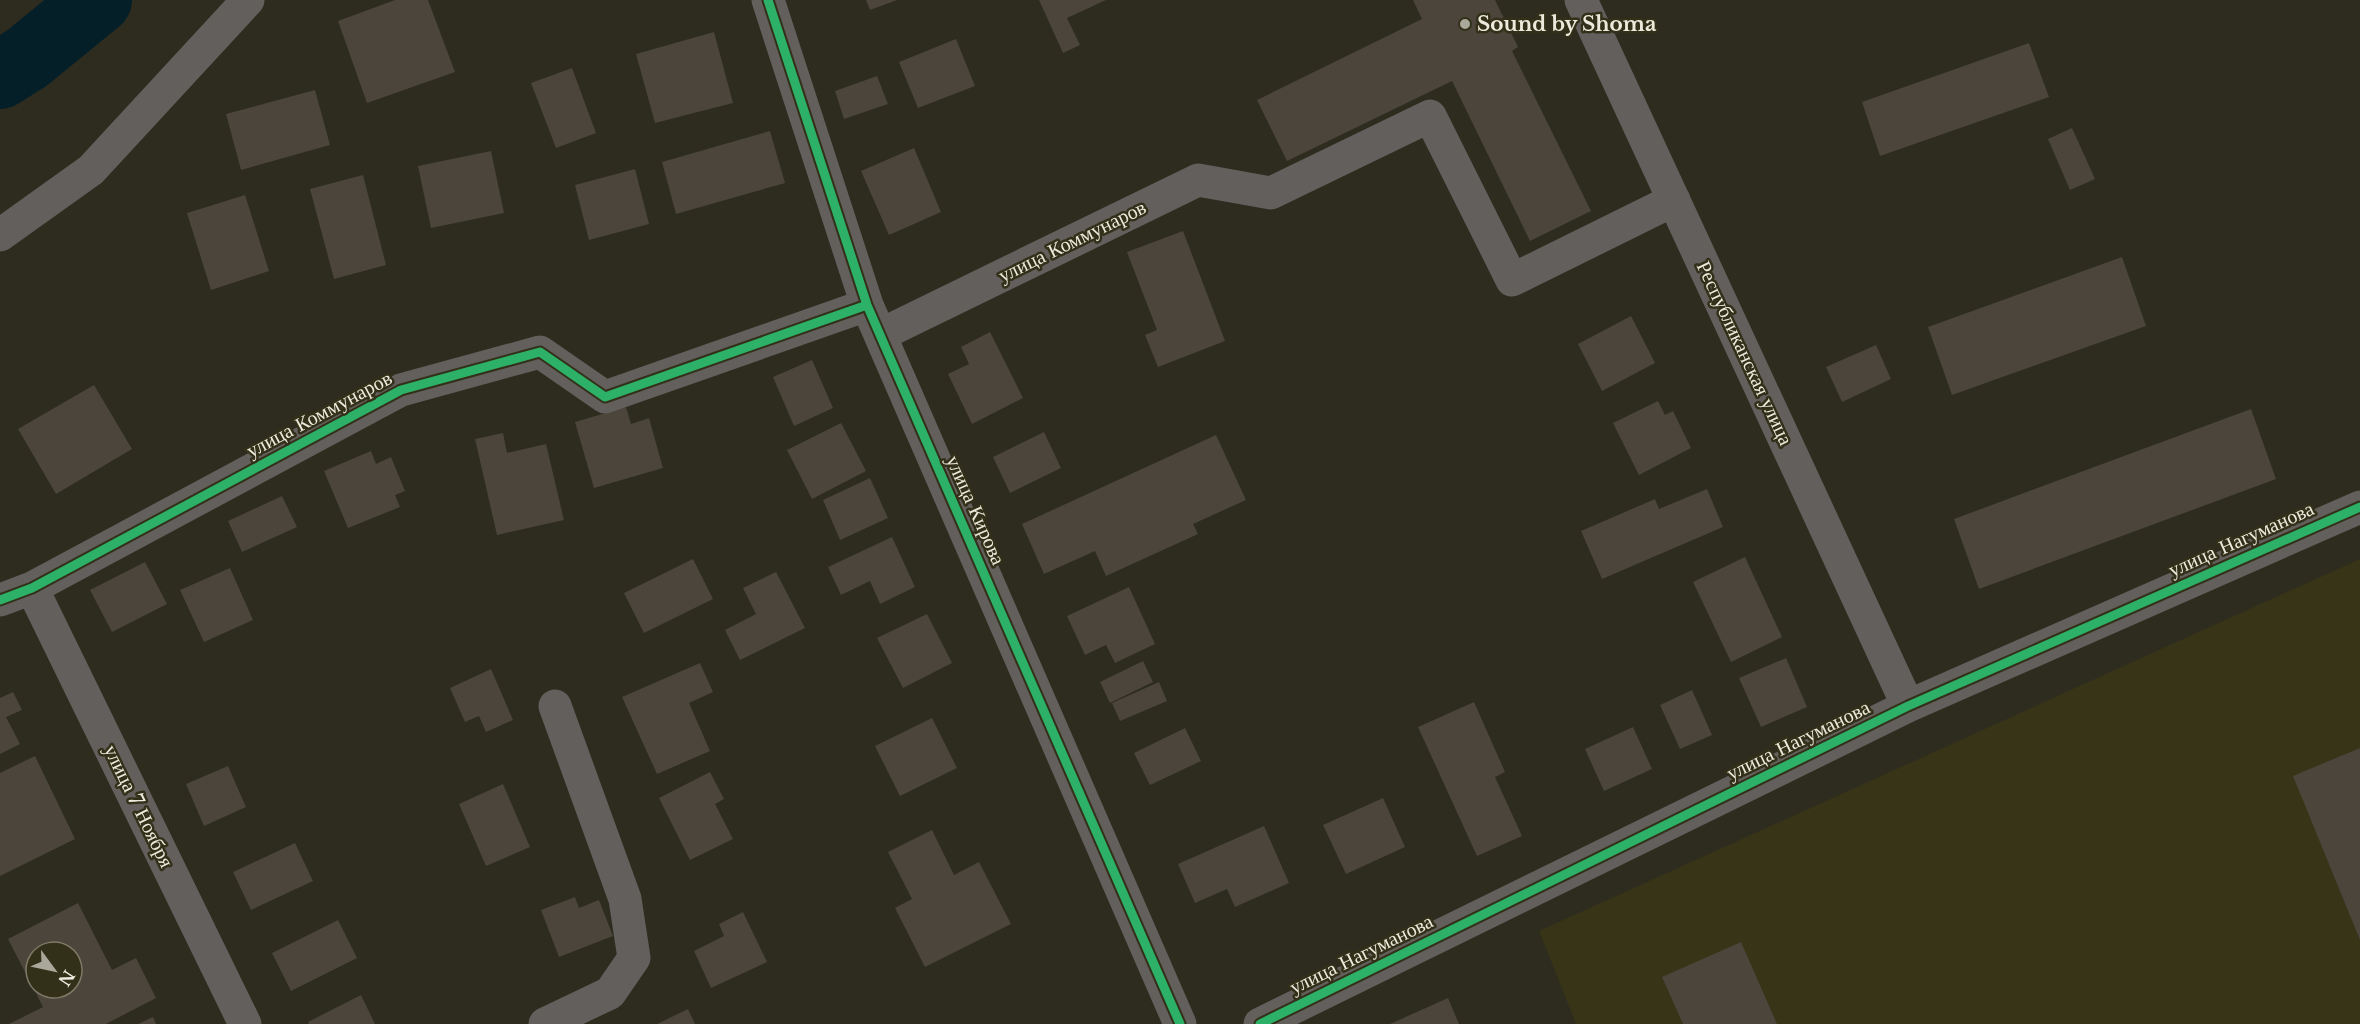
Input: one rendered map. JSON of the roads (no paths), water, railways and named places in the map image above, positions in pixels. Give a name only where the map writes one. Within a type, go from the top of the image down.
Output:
[{"type":"street","points":[[0,235],[91,170],[248,0]]},
{"type":"street","name":"улица Кирова","points":[[768,0],[867,305],[1180,1024]]},
{"type":"street","name":"Республиканская улица","points":[[1581,0],[1908,706]]},
{"type":"street","name":"улица Коммунаров","points":[[880,335],[1198,180],[1271,193],[1430,116],[1512,280],[1674,200]]},
{"type":"street","name":"улица Коммунаров","points":[[0,600],[33,588],[401,390],[540,352],[605,397],[867,305]]},
{"type":"street","name":"улица Нагуманова","points":[[1260,1024],[1908,706],[2360,507]]},
{"type":"street","name":"улица 7 Ноября","points":[[33,588],[245,1024]]},
{"type":"street","points":[[545,1024],[610,993],[634,958],[625,900],[555,706]]},
{"type":"waterway","points":[[0,75],[27,58],[98,0]]},
{"type":"place","name":"Sound by Shoma","points":[[1465,24]]}]
